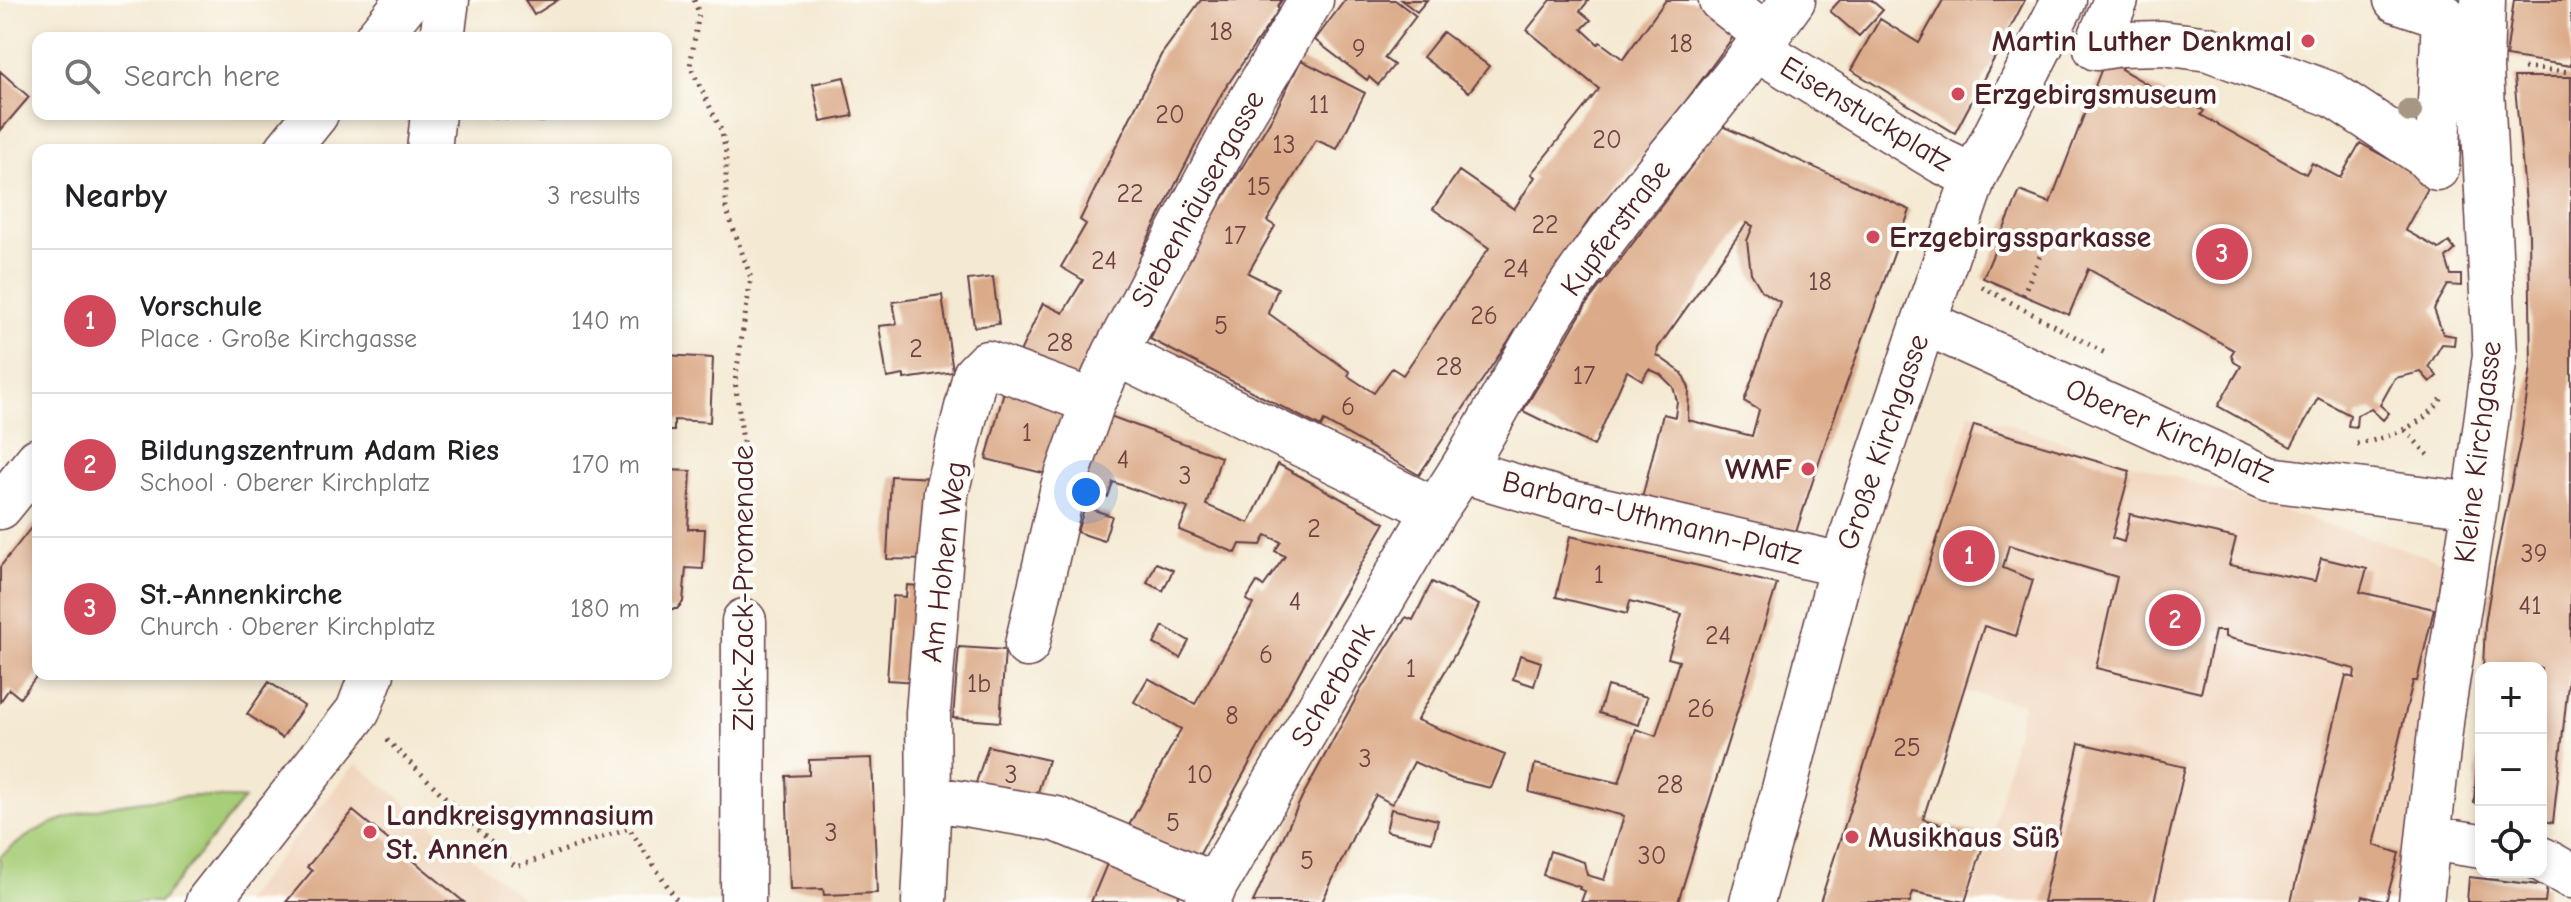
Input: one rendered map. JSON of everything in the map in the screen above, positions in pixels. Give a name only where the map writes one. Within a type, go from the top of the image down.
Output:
[{"type":"street","points":[[382,32],[408,0]]},
{"type":"street","points":[[443,32],[447,0]]},
{"type":"street","name":"Siebenhäusergasse","points":[[1093,402],[1115,353],[1235,127],[1311,0]]},
{"type":"street","name":"Eisenstuckplatz","points":[[1721,0],[1762,43],[1941,161],[1974,177]]},
{"type":"street","name":"Kupferstraße","points":[[1463,471],[1572,283],[1793,0]]},
{"type":"street","name":"Große Kirchgasse","points":[[1752,902],[1842,565],[1974,177],[2064,0]]},
{"type":"street","points":[[2116,0],[2096,48],[2162,43],[2209,49],[2333,95],[2424,155],[2437,168],[2444,16],[2396,0]]},
{"type":"street","name":"Kleine Kirchgasse","points":[[2421,902],[2442,714],[2495,355],[2481,68],[2483,0]]},
{"type":"street","points":[[292,144],[311,120]]},
{"type":"street","points":[[430,144],[432,120]]},
{"type":"street","name":"Oberer Kirchplatz","points":[[1924,322],[2269,479],[2475,505]]},
{"type":"street","points":[[1115,353],[1435,510]]},
{"type":"street","name":"Am Hohen Weg","points":[[924,902],[929,798],[928,713],[946,493],[975,375],[987,363],[1093,402]]},
{"type":"street","points":[[1027,645],[1063,487],[1093,402]]},
{"type":"street","points":[[0,507],[32,467]]},
{"type":"street","name":"Scherbank","points":[[1212,894],[1435,510],[1463,471]]},
{"type":"street","name":"Barbara-Uthmann-Platz","points":[[1463,471],[1568,502],[1842,565]]},
{"type":"street","name":"Zick-Zack-Promenade","points":[[743,902],[744,621]]},
{"type":"street","points":[[208,902],[365,692]]},
{"type":"street","points":[[929,798],[1056,819],[1212,894]]},
{"type":"street","points":[[2429,838],[2475,845]]},
{"type":"street","points":[[2547,862],[2571,876]]},
{"type":"path","name":"Zick-Zack-Promenade","points":[[694,0],[699,13],[690,66],[722,132],[726,154],[726,208],[751,278],[735,381],[748,479],[739,517],[744,621]]},
{"type":"path","points":[[2023,295],[2040,256]]},
{"type":"path","points":[[1973,281],[1990,293],[2112,356]]},
{"type":"path","points":[[2354,445],[2405,430],[2437,406],[2444,394]]},
{"type":"path","points":[[365,692],[516,867],[629,828],[678,902]]},
{"type":"shaded area","points":[[1970,412],[2448,563],[2398,902],[1969,902],[1990,844],[2023,704],[1893,676]]},
{"type":"shaded area","name":"Landkreisgymnasium St. Annen","points":[[356,763],[527,902],[243,902]]},
{"type":"green space","points":[[197,796],[244,799],[160,902],[0,902],[0,856],[36,831],[94,810],[135,802]]},
{"type":"building","points":[[525,0],[558,0],[534,15]]},
{"type":"building","points":[[1201,0],[1282,0],[1277,7],[1280,8],[1222,93],[1141,252],[1146,255],[1077,382],[1019,354],[1043,303],[1063,313],[1083,280],[1061,267],[1086,224],[1080,220],[1161,55]]},
{"type":"building","points":[[1345,0],[1395,0],[1416,16],[1384,58],[1394,65],[1378,85],[1315,40]]},
{"type":"building","points":[[1401,0],[1427,0],[1417,12]]},
{"type":"building","points":[[1551,0],[1589,0],[1580,11],[1591,20],[1582,29],[1598,44],[1600,42],[1623,59],[1666,0],[1701,0],[1739,29],[1683,105],[1589,220],[1419,475],[1324,421],[1321,427],[1150,339],[1194,247],[1273,116],[1301,60],[1365,93],[1337,149],[1316,140],[1267,221],[1275,226],[1248,273],[1278,288],[1268,313],[1350,372],[1348,376],[1374,393],[1392,368],[1403,375],[1489,248],[1433,209],[1459,171],[1514,209],[1535,177],[1531,174],[1599,89],[1527,30]]},
{"type":"building","points":[[1840,0],[1871,0],[1883,10],[1859,36],[1830,11]]},
{"type":"building","points":[[1943,0],[2025,0],[1955,133],[1851,70],[1880,19],[1919,43]]},
{"type":"building","points":[[2514,0],[2571,0],[2571,66],[2506,56]]},
{"type":"building","points":[[1443,32],[1489,66],[1469,92],[1423,57]]},
{"type":"building","points":[[2107,55],[2124,63],[2121,69],[2184,105],[2186,101],[2204,111],[2201,115],[2306,174],[2312,163],[2340,178],[2360,143],[2431,183],[2405,230],[2439,249],[2449,242],[2455,250],[2446,258],[2451,275],[2461,275],[2461,286],[2448,285],[2434,309],[2443,334],[2455,336],[2454,345],[2442,344],[2429,366],[2437,376],[2430,382],[2421,372],[2395,378],[2380,405],[2389,413],[2383,420],[2371,409],[2357,415],[2356,427],[2348,426],[2350,415],[2318,398],[2291,447],[2218,406],[2241,366],[2234,362],[2231,355],[2234,350],[2088,269],[2069,315],[1983,278],[2020,191],[2050,203]]},
{"type":"building","points":[[0,71],[29,97],[0,131]]},
{"type":"building","points":[[844,77],[853,116],[821,122],[813,84]]},
{"type":"building","points":[[2514,77],[2571,77],[2571,676],[2553,823],[2547,822],[2547,662],[2483,662],[2485,624],[2521,437],[2531,367],[2529,234]]},
{"type":"building","points":[[1722,126],[1910,210],[1830,429],[1794,538],[1642,498],[1663,414],[1675,417],[1677,401],[1673,387],[1660,374],[1649,369],[1642,380],[1627,371],[1594,446],[1523,411],[1588,302]],"holes":[[[1747,223],[1753,226],[1747,241],[1751,273],[1762,291],[1780,302],[1744,401],[1759,410],[1752,436],[1688,420],[1689,388],[1682,373],[1657,355],[1658,348]]]},
{"type":"building","points":[[993,277],[999,324],[974,327],[968,280]]},
{"type":"building","points":[[942,295],[953,372],[904,379],[904,375],[887,378],[879,326],[897,324],[893,302]]},
{"type":"building","points":[[672,355],[713,358],[710,422],[674,420],[674,431]]},
{"type":"building","points":[[1004,391],[1068,407],[1051,475],[986,459]]},
{"type":"building","points":[[1102,413],[1221,457],[1206,505],[1249,523],[1278,464],[1385,523],[1196,861],[1128,827],[1181,729],[1134,702],[1148,678],[1195,704],[1253,604],[1246,600],[1257,582],[1263,587],[1285,556],[1275,551],[1281,542],[1266,535],[1261,545],[1240,544],[1236,553],[1179,530],[1188,508],[1113,482],[1108,497],[1076,484]]},
{"type":"building","points":[[1974,425],[2130,471],[2112,538],[2124,542],[2130,514],[2236,538],[2229,565],[2315,581],[2321,558],[2367,569],[2360,592],[2434,609],[2417,681],[2413,681],[2374,845],[2399,853],[2386,902],[2363,896],[2361,902],[2291,902],[2346,675],[2354,678],[2355,669],[2225,637],[2225,631],[2215,631],[2201,693],[2096,668],[2117,577],[2009,545],[2003,568],[2033,580],[2016,636],[1984,626],[1923,819],[1986,837],[1965,902],[1913,892],[1910,902],[1820,902]]},
{"type":"building","points":[[672,470],[691,471],[688,529],[705,529],[703,569],[686,568],[683,602],[677,609],[672,609]]},
{"type":"building","points":[[891,476],[936,478],[932,560],[887,559]]},
{"type":"building","points":[[1085,507],[1112,516],[1104,541],[1077,532]]},
{"type":"building","points":[[32,527],[34,680],[20,698],[9,689],[0,702],[0,567]]},
{"type":"building","points":[[1570,536],[1777,584],[1678,902],[1581,902],[1585,891],[1580,887],[1543,875],[1550,851],[1584,862],[1587,875],[1604,880],[1624,816],[1529,792],[1535,764],[1619,783],[1636,729],[1656,736],[1679,661],[1668,658],[1682,614],[1630,601],[1627,614],[1556,597]]},
{"type":"building","points":[[1156,563],[1173,570],[1163,591],[1147,583]]},
{"type":"building","points":[[1432,582],[1479,605],[1417,720],[1505,755],[1491,788],[1452,779],[1414,762],[1392,804],[1376,795],[1322,902],[1253,902],[1302,797],[1361,689],[1406,617],[1413,620]]},
{"type":"building","points":[[907,585],[929,587],[917,682],[887,680],[893,596],[906,597]]},
{"type":"building","points":[[1163,626],[1189,641],[1180,658],[1154,644]]},
{"type":"building","points":[[959,647],[1005,650],[1000,722],[953,718]]},
{"type":"building","points":[[1520,655],[1541,662],[1534,686],[1513,679]]},
{"type":"building","points":[[269,682],[304,706],[282,738],[247,714]]},
{"type":"building","points":[[1607,686],[1647,697],[1639,725],[1599,713]]},
{"type":"building","points":[[2079,743],[2185,767],[2154,902],[2043,902]]},
{"type":"building","points":[[988,746],[1048,760],[1033,808],[974,789]]},
{"type":"building","points":[[872,758],[877,893],[824,895],[823,889],[790,890],[786,776],[809,775],[809,760]]},
{"type":"building","points":[[1391,809],[1438,820],[1432,842],[1386,831]]},
{"type":"building","points":[[353,811],[464,902],[286,902],[312,871],[307,867]]},
{"type":"building","points":[[1109,859],[1181,891],[1176,902],[1091,902]]},
{"type":"building","points":[[2469,877],[2547,886],[2545,902],[2467,902]]},
{"type":"place","name":"Martin Luther Denkmal","points":[[2308,41]]},
{"type":"place","name":"Erzgebirgsmuseum","points":[[1958,94]]},
{"type":"place","name":"Erzgebirgssparkasse","points":[[1873,237]]},
{"type":"place","name":"St.-Annenkirche","points":[[2222,254]]},
{"type":"place","name":"WMF","points":[[1808,469]]},
{"type":"place","name":"Vorschule","points":[[1969,556]]},
{"type":"place","name":"Bildungszentrum Adam Ries","points":[[2175,620]]},
{"type":"place","name":"Landkreisgymnasium St. Annen","points":[[370,832]]},
{"type":"place","name":"Musikhaus Süß","points":[[1852,837]]}]
